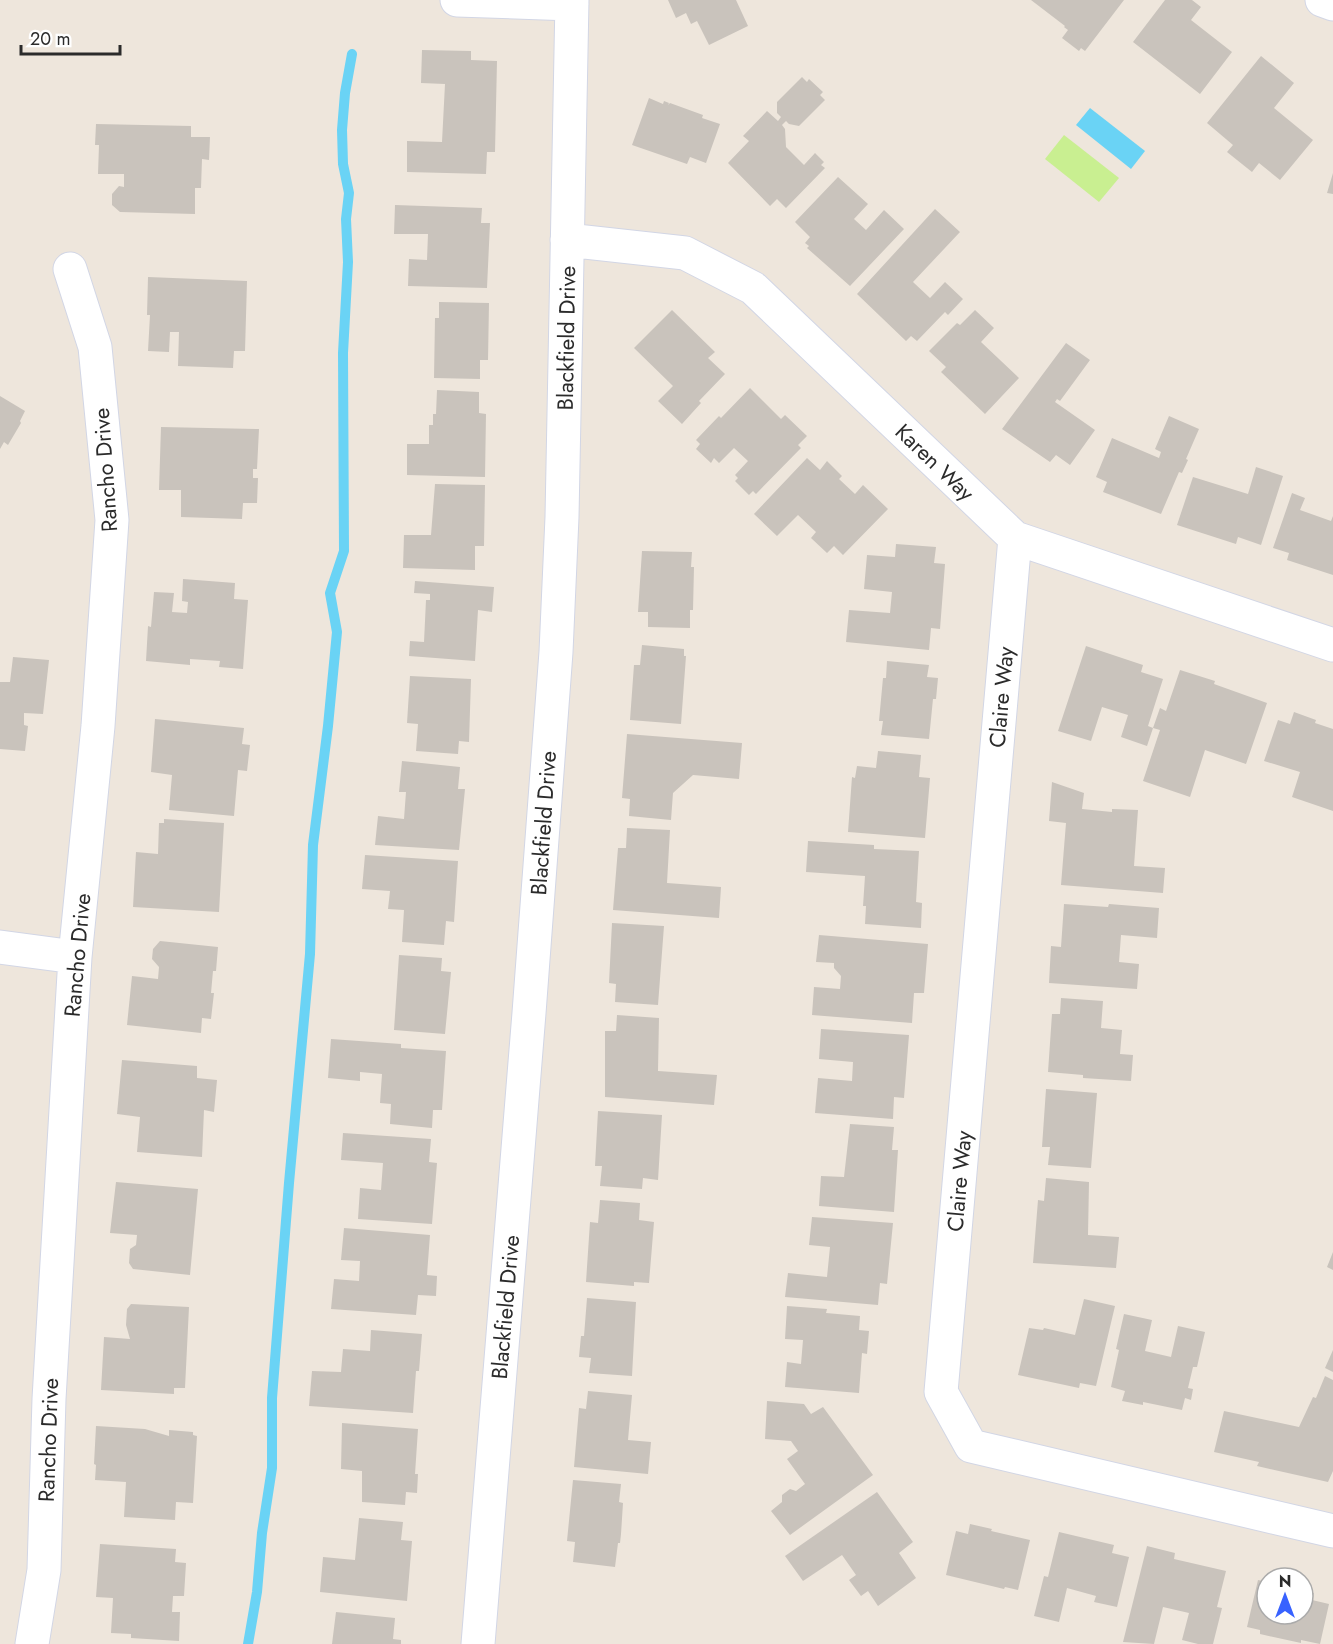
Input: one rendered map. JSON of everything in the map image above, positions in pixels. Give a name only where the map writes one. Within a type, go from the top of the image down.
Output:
[{"type":"street","points":[[457,0],[572,2]]},
{"type":"street","points":[[1322,0],[1333,4]]},
{"type":"street","name":"Blackfield Drive","points":[[478,1644],[556,652],[562,517],[572,2]]},
{"type":"street","name":"Karen Way","points":[[567,240],[685,254],[753,288],[1015,538],[1333,645]]},
{"type":"street","name":"Rancho Drive","points":[[32,1644],[44,1570],[49,1388],[75,957],[98,726],[112,520],[95,347],[70,270]]},
{"type":"street","name":"Claire Way","points":[[1015,538],[941,1392],[971,1446],[1333,1531]]},
{"type":"street","points":[[0,947],[75,957]]},
{"type":"green space","points":[[1064,135],[1119,178],[1099,202],[1045,159]]},
{"type":"water","points":[[1090,108],[1145,151],[1131,169],[1076,125]]},
{"type":"building","points":[[668,0],[736,0],[748,26],[709,45],[697,21],[691,24],[686,13],[676,18]]},
{"type":"building","points":[[1031,0],[1124,0],[1085,51],[1081,48],[1079,51],[1062,38],[1068,30],[1065,26]]},
{"type":"building","points":[[1165,0],[1192,0],[1201,7],[1191,20],[1232,52],[1200,94],[1133,42]]},
{"type":"building","points":[[422,50],[471,51],[471,60],[497,61],[495,152],[487,152],[486,174],[407,172],[407,141],[442,142],[445,84],[421,83]]},
{"type":"building","points":[[1261,56],[1294,83],[1274,108],[1313,140],[1280,180],[1259,163],[1252,172],[1227,152],[1233,145],[1207,123]]},
{"type":"building","points":[[802,77],[807,82],[809,79],[823,92],[820,95],[825,100],[799,126],[786,121],[782,125],[785,129],[786,147],[804,165],[815,153],[824,162],[821,165],[825,168],[786,208],[777,199],[770,206],[728,163],[749,141],[743,136],[767,111],[778,121],[781,117],[777,113],[777,102]]},
{"type":"building","points":[[649,98],[703,115],[702,118],[720,124],[706,163],[690,157],[687,164],[632,145]]},
{"type":"building","points":[[96,124],[191,126],[191,137],[210,137],[209,160],[202,159],[201,188],[195,188],[195,214],[120,212],[112,205],[112,194],[119,186],[124,187],[124,174],[98,174],[99,145],[95,145]]},
{"type":"building","points":[[1333,173],[1333,194],[1327,193]]},
{"type":"building","points":[[838,177],[868,204],[854,219],[866,230],[884,210],[904,229],[850,286],[807,248],[809,246],[805,243],[810,237],[795,222]]},
{"type":"building","points":[[395,205],[482,208],[481,223],[490,223],[487,288],[408,286],[409,259],[427,260],[428,234],[394,234]]},
{"type":"building","points":[[935,209],[960,232],[913,282],[930,298],[945,282],[963,299],[948,315],[945,312],[917,341],[911,336],[906,341],[857,294]]},
{"type":"building","points":[[148,277],[247,281],[245,351],[234,351],[233,368],[178,366],[179,332],[170,332],[169,352],[148,351],[150,315],[147,315]]},
{"type":"building","points":[[439,302],[489,303],[488,360],[480,360],[480,379],[434,378],[435,318],[439,318]]},
{"type":"building","points":[[672,310],[715,352],[708,358],[725,374],[699,401],[701,403],[682,424],[658,401],[673,386],[634,348]]},
{"type":"building","points":[[975,310],[994,328],[981,342],[1019,378],[985,414],[941,372],[946,367],[929,351],[957,323],[960,325]]},
{"type":"building","points":[[1066,343],[1090,360],[1060,401],[1057,399],[1055,402],[1095,430],[1070,465],[1056,455],[1050,462],[1002,429]]},
{"type":"building","points":[[750,388],[781,419],[785,415],[807,436],[798,445],[801,448],[756,494],[753,491],[749,495],[735,481],[738,478],[735,475],[748,461],[734,448],[719,463],[714,458],[711,463],[696,449],[700,444],[696,440]]},
{"type":"building","points":[[437,390],[479,392],[479,413],[486,414],[485,477],[407,475],[407,444],[429,444],[429,425],[433,425],[433,414],[436,414]]},
{"type":"building","points":[[0,396],[25,411],[8,445],[4,442],[0,449]]},
{"type":"building","points":[[1169,416],[1199,429],[1186,459],[1188,460],[1182,473],[1179,472],[1161,514],[1103,492],[1107,482],[1096,477],[1112,438],[1159,458],[1161,452],[1155,449]]},
{"type":"building","points":[[161,427],[259,429],[257,469],[253,469],[253,478],[258,478],[257,503],[243,503],[242,519],[181,517],[181,490],[159,490]]},
{"type":"building","points":[[807,458],[820,470],[827,461],[842,476],[839,479],[855,494],[863,485],[888,509],[843,555],[834,546],[827,553],[811,538],[816,532],[798,515],[777,536],[754,514]]},
{"type":"building","points":[[1256,467],[1283,476],[1261,545],[1238,537],[1236,544],[1177,525],[1193,477],[1248,494]]},
{"type":"building","points":[[435,484],[485,485],[484,546],[475,546],[475,570],[403,568],[404,535],[431,535]]},
{"type":"building","points":[[1292,493],[1305,498],[1300,510],[1331,521],[1333,516],[1333,575],[1287,560],[1289,553],[1273,548]]},
{"type":"building","points":[[896,544],[936,547],[934,563],[945,564],[940,629],[931,628],[929,650],[846,642],[849,610],[890,613],[892,592],[864,589],[867,555],[895,557]]},
{"type":"building","points":[[642,551],[692,552],[693,610],[690,610],[690,628],[648,627],[648,612],[638,612]]},
{"type":"building","points":[[183,579],[235,583],[234,599],[248,600],[243,669],[219,667],[220,661],[190,659],[190,665],[146,661],[148,626],[151,627],[154,592],[174,593],[172,612],[187,613],[188,602],[182,601]]},
{"type":"building","points":[[415,581],[494,587],[492,612],[478,610],[475,661],[409,656],[410,641],[424,642],[426,600],[430,600],[430,594],[414,593]]},
{"type":"building","points":[[642,645],[684,649],[684,656],[686,656],[681,724],[630,720],[634,665],[640,665]]},
{"type":"building","points":[[1086,646],[1143,665],[1141,672],[1163,679],[1148,726],[1153,728],[1147,746],[1121,737],[1128,715],[1102,707],[1091,741],[1058,731]]},
{"type":"building","points":[[13,657],[49,660],[43,714],[24,713],[24,725],[28,726],[25,751],[0,749],[0,682],[10,682]]},
{"type":"building","points":[[887,661],[929,665],[927,677],[938,678],[936,699],[933,699],[929,739],[881,735],[883,721],[879,721]]},
{"type":"building","points":[[1180,670],[1215,681],[1214,684],[1267,703],[1246,764],[1205,750],[1190,797],[1143,781],[1160,730],[1153,728],[1160,708],[1166,711]]},
{"type":"building","points":[[410,676],[471,679],[469,742],[459,741],[458,754],[416,751],[418,724],[407,723]]},
{"type":"building","points":[[1294,712],[1333,729],[1333,811],[1292,797],[1300,772],[1264,761],[1278,720],[1290,724]]},
{"type":"building","points":[[155,719],[244,728],[242,744],[250,745],[247,771],[238,770],[234,816],[169,810],[172,775],[151,772]]},
{"type":"building","points":[[627,734],[742,743],[739,779],[693,775],[673,793],[671,820],[629,816],[630,799],[622,798]]},
{"type":"building","points":[[878,751],[921,755],[919,777],[930,778],[925,838],[848,832],[852,777],[855,778],[857,766],[876,768]]},
{"type":"building","points":[[402,761],[460,767],[458,789],[465,789],[459,850],[375,845],[378,816],[404,819],[406,792],[399,792]]},
{"type":"building","points":[[1052,782],[1084,793],[1082,809],[1112,812],[1112,809],[1138,810],[1134,866],[1165,868],[1163,893],[1061,885],[1066,823],[1049,821]]},
{"type":"building","points":[[164,819],[224,823],[219,912],[133,907],[136,852],[158,854],[159,823],[164,823]]},
{"type":"building","points":[[627,828],[670,830],[667,883],[721,887],[719,918],[613,910],[618,848],[626,848]]},
{"type":"building","points":[[808,841],[874,845],[874,849],[919,851],[916,902],[922,903],[921,928],[865,924],[866,906],[863,906],[865,876],[806,872]]},
{"type":"building","points":[[365,855],[458,861],[454,922],[446,921],[444,945],[402,942],[404,910],[388,909],[390,891],[362,889]]},
{"type":"building","points":[[1064,904],[1108,907],[1109,904],[1159,908],[1157,938],[1121,935],[1119,962],[1139,964],[1137,989],[1049,983],[1051,946],[1061,947]]},
{"type":"building","points":[[612,923],[664,926],[658,1005],[615,1002],[616,984],[609,983]]},
{"type":"building","points":[[819,935],[928,944],[924,993],[914,993],[912,1023],[812,1015],[814,987],[840,989],[841,976],[834,968],[834,963],[816,962]]},
{"type":"building","points":[[160,941],[218,947],[216,971],[213,971],[211,993],[214,993],[211,1019],[202,1018],[201,1033],[127,1025],[132,976],[158,979],[159,967],[152,959],[153,949]]},
{"type":"building","points":[[399,955],[442,958],[441,971],[451,972],[445,1034],[394,1030]]},
{"type":"building","points":[[1061,998],[1103,1001],[1101,1028],[1122,1030],[1120,1054],[1133,1055],[1131,1081],[1083,1078],[1083,1075],[1048,1072],[1052,1014],[1060,1014]]},
{"type":"building","points":[[617,1015],[659,1018],[658,1071],[717,1075],[714,1105],[605,1097],[605,1031],[616,1031]]},
{"type":"building","points":[[821,1029],[909,1035],[904,1098],[894,1097],[893,1119],[815,1113],[818,1078],[852,1081],[853,1062],[819,1059]]},
{"type":"building","points":[[331,1039],[401,1044],[401,1048],[446,1051],[442,1110],[433,1110],[432,1128],[390,1124],[391,1104],[380,1103],[382,1074],[360,1072],[360,1081],[328,1078]]},
{"type":"building","points":[[122,1060],[197,1066],[197,1078],[217,1080],[214,1112],[204,1110],[202,1157],[137,1152],[140,1117],[117,1114]]},
{"type":"building","points":[[1046,1089],[1097,1093],[1091,1168],[1048,1165],[1050,1147],[1042,1147]]},
{"type":"building","points":[[598,1111],[662,1115],[658,1180],[643,1178],[642,1189],[600,1186],[602,1166],[595,1166]]},
{"type":"building","points":[[850,1124],[894,1127],[892,1150],[898,1150],[894,1212],[819,1206],[821,1176],[844,1177]]},
{"type":"building","points":[[343,1133],[431,1139],[429,1162],[437,1163],[432,1224],[358,1219],[360,1188],[381,1190],[383,1163],[341,1160]]},
{"type":"building","points":[[1046,1178],[1089,1182],[1088,1235],[1119,1237],[1116,1268],[1033,1263],[1038,1200],[1044,1201]]},
{"type":"building","points":[[116,1182],[198,1189],[190,1275],[133,1269],[129,1263],[130,1249],[136,1245],[137,1235],[110,1233]]},
{"type":"building","points":[[600,1200],[640,1203],[639,1220],[654,1222],[649,1283],[634,1282],[634,1286],[586,1282],[590,1222],[598,1223]]},
{"type":"building","points":[[812,1217],[893,1223],[887,1284],[880,1283],[878,1305],[785,1297],[788,1273],[827,1277],[830,1247],[809,1245]]},
{"type":"building","points":[[344,1228],[430,1235],[427,1275],[437,1276],[436,1296],[418,1295],[416,1315],[331,1309],[334,1279],[359,1281],[360,1261],[341,1260]]},
{"type":"building","points":[[1333,1252],[1333,1270],[1327,1267]]},
{"type":"building","points":[[587,1298],[636,1302],[632,1376],[589,1373],[591,1358],[579,1357],[581,1336],[584,1336]]},
{"type":"building","points":[[1084,1299],[1115,1306],[1096,1386],[1080,1383],[1079,1388],[1018,1375],[1029,1328],[1043,1330],[1044,1328],[1075,1335]]},
{"type":"building","points":[[131,1304],[189,1307],[185,1388],[174,1388],[174,1394],[101,1390],[104,1337],[130,1339],[126,1325],[127,1309]]},
{"type":"building","points":[[787,1306],[827,1309],[826,1313],[860,1316],[859,1330],[869,1331],[867,1354],[862,1353],[859,1393],[785,1387],[787,1362],[801,1364],[803,1340],[785,1339]]},
{"type":"building","points":[[1124,1314],[1152,1320],[1145,1351],[1171,1357],[1178,1326],[1205,1332],[1197,1367],[1193,1367],[1188,1388],[1193,1389],[1191,1400],[1185,1398],[1182,1410],[1143,1402],[1143,1405],[1122,1401],[1125,1391],[1111,1387]]},
{"type":"building","points":[[371,1330],[422,1334],[413,1413],[309,1406],[312,1371],[341,1372],[343,1349],[370,1351]]},
{"type":"building","points":[[1333,1350],[1333,1372],[1325,1368]]},
{"type":"building","points":[[1325,1376],[1333,1380],[1333,1471],[1328,1482],[1257,1466],[1259,1462],[1214,1452],[1224,1411],[1299,1427],[1313,1397],[1316,1398]]},
{"type":"building","points":[[588,1391],[632,1395],[628,1440],[651,1442],[648,1474],[574,1467],[579,1408],[586,1409]]},
{"type":"building","points":[[767,1401],[804,1404],[811,1414],[823,1407],[873,1475],[790,1535],[771,1511],[782,1502],[782,1495],[790,1489],[796,1491],[805,1484],[787,1459],[798,1451],[791,1441],[765,1439]]},
{"type":"building","points":[[342,1423],[418,1429],[415,1474],[418,1474],[417,1493],[406,1492],[405,1505],[362,1502],[362,1471],[341,1469]]},
{"type":"building","points":[[96,1426],[145,1429],[169,1436],[169,1430],[193,1432],[193,1435],[197,1436],[193,1503],[176,1502],[175,1520],[124,1517],[126,1482],[95,1480]]},
{"type":"building","points":[[573,1480],[621,1484],[619,1502],[623,1503],[621,1534],[615,1567],[573,1562],[575,1542],[567,1541]]},
{"type":"building","points":[[877,1492],[913,1542],[899,1553],[916,1578],[878,1606],[868,1591],[861,1596],[849,1580],[856,1575],[842,1555],[803,1581],[785,1556]]},
{"type":"building","points":[[359,1518],[403,1522],[401,1540],[412,1541],[407,1601],[320,1592],[323,1557],[355,1560]]},
{"type":"building","points":[[970,1524],[1030,1540],[1018,1590],[1005,1587],[1004,1589],[946,1575],[956,1531],[968,1534]]},
{"type":"building","points":[[1059,1532],[1114,1545],[1112,1553],[1129,1557],[1117,1607],[1094,1602],[1096,1596],[1067,1588],[1059,1622],[1034,1616],[1044,1576],[1048,1577]]},
{"type":"building","points":[[100,1544],[176,1549],[175,1562],[186,1563],[184,1596],[173,1596],[172,1612],[180,1612],[179,1641],[131,1638],[131,1634],[111,1633],[113,1598],[96,1597]]},
{"type":"building","points":[[1147,1546],[1175,1553],[1174,1559],[1226,1571],[1217,1607],[1222,1608],[1213,1644],[1198,1644],[1182,1640],[1189,1613],[1163,1607],[1154,1644],[1123,1642]]},
{"type":"building","points":[[1255,1593],[1255,1626],[1315,1626],[1315,1601],[1329,1604],[1320,1644],[1301,1640],[1301,1643],[1260,1634],[1260,1630],[1247,1627]]},
{"type":"building","points":[[336,1612],[395,1618],[393,1639],[401,1640],[401,1644],[332,1644]]},
{"type":"waterway","points":[[248,1644],[257,1592],[262,1533],[272,1468],[272,1398],[310,954],[313,845],[337,632],[330,593],[344,551],[343,353],[348,262],[346,219],[349,193],[343,164],[342,130],[345,93],[352,54]]}]
